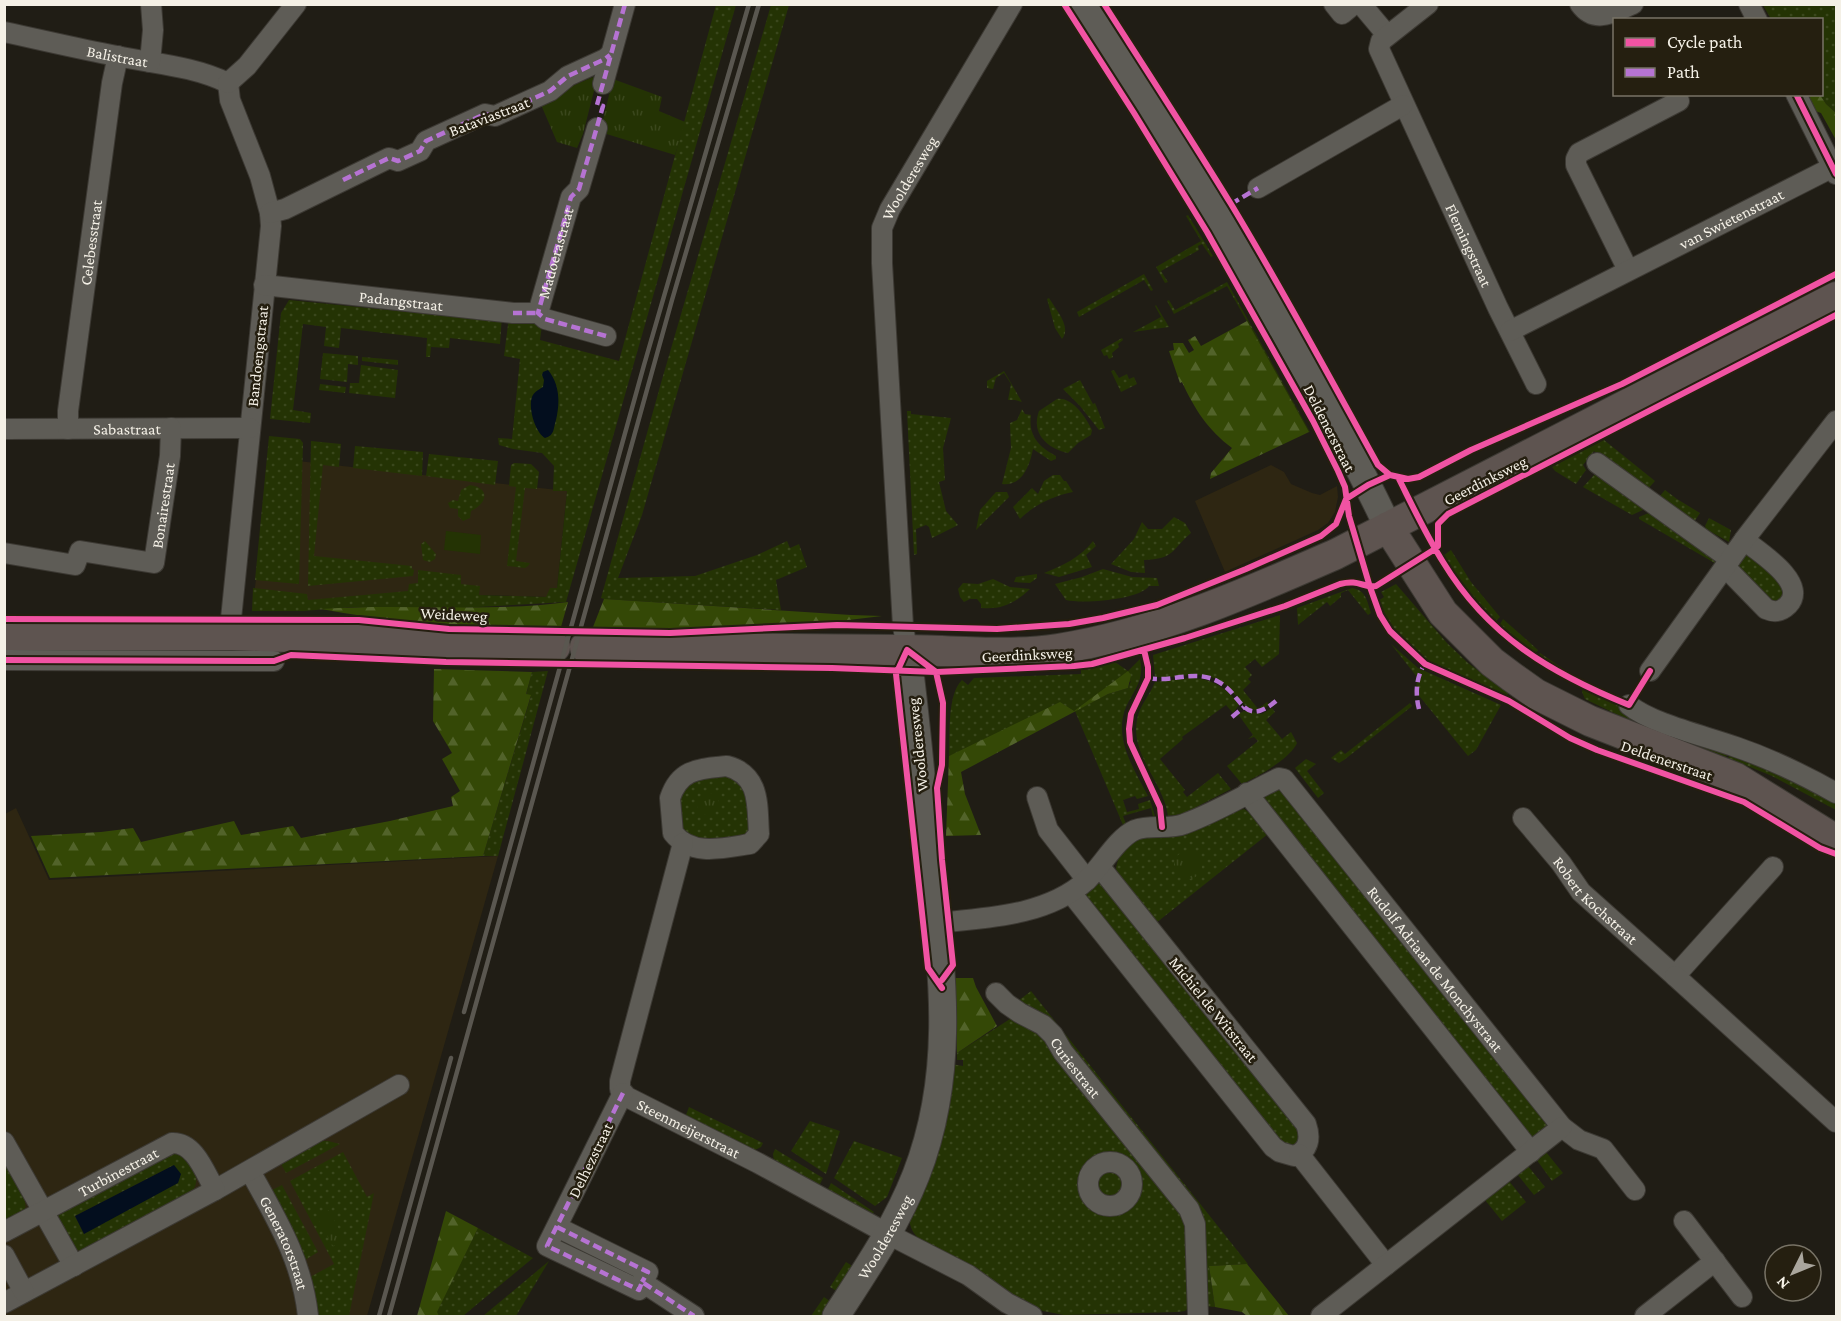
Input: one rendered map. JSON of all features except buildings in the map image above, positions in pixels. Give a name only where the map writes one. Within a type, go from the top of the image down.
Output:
[{"type":"main road","name":"Geerdinksweg","points":[[907,650],[995,654],[1077,646],[1150,627],[1275,581],[1336,554],[1836,297]]},
{"type":"main road","name":"Deldenerstraat","points":[[1388,527],[1443,613],[1492,662],[1536,694],[1590,721],[1736,778],[1836,840]]},
{"type":"main road","name":"Weideweg","points":[[4,635],[232,635],[555,647]]},
{"type":"main road","points":[[585,647],[907,650]]},
{"type":"main road","name":"Deldenerstraat","points":[[1736,778],[1835,796]]},
{"type":"street","points":[[150,62],[153,30],[151,4]]},
{"type":"street","points":[[228,83],[247,66],[296,4]]},
{"type":"street","points":[[603,84],[625,4]]},
{"type":"street","name":"Woolderesweg","points":[[836,1317],[888,1234],[917,1174],[940,1081],[944,1033],[936,924],[903,626],[882,263],[882,228],[890,209],[1012,4]]},
{"type":"street","name":"Deldenerstraat","points":[[1084,4],[1137,84],[1240,252],[1336,423],[1388,527]]},
{"type":"street","points":[[1334,4],[1342,14],[1354,4]]},
{"type":"street","points":[[1361,4],[1387,35],[1428,4]]},
{"type":"street","points":[[1580,4],[1590,14],[1598,17],[1633,4]]},
{"type":"street","points":[[1749,4],[1756,18]]},
{"type":"street","name":"Balistraat","points":[[4,32],[184,67],[228,83]]},
{"type":"street","name":"Flemingstraat","points":[[1387,35],[1381,41],[1379,49],[1403,105],[1536,384]]},
{"type":"street","name":"Bataviastraat","points":[[270,213],[285,209],[389,158],[398,161],[420,151],[426,141],[485,114],[495,116],[550,91],[568,76],[610,55]]},
{"type":"street","name":"Celebesstraat","points":[[68,429],[68,411],[109,106],[118,56]]},
{"type":"street","name":"Bandoengstraat","points":[[228,83],[230,100],[260,176],[270,213],[271,226],[231,620],[232,635]]},
{"type":"street","points":[[1797,96],[1835,170]]},
{"type":"street","points":[[1628,270],[1576,165],[1576,159],[1579,153],[1679,101]]},
{"type":"street","points":[[1258,188],[1403,105]]},
{"type":"street","name":"Madoerastraat","points":[[597,128],[579,189],[571,197],[538,313],[545,319],[606,336]]},
{"type":"street","name":"van Swietenstraat","points":[[1510,331],[1628,270],[1835,170]]},
{"type":"street","name":"Padangstraat","points":[[264,285],[513,313],[538,313]]},
{"type":"street","points":[[1650,671],[1744,540],[1836,424]]},
{"type":"street","name":"Sabastraat","points":[[4,429],[250,428]]},
{"type":"street","name":"Bonairestraat","points":[[4,553],[75,565],[80,551],[154,562],[170,456],[171,429]]},
{"type":"street","points":[[1597,463],[1727,563],[1766,609],[1773,612],[1781,610],[1792,599],[1794,591],[1790,580],[1744,540]]},
{"type":"street","points":[[4,660],[274,661]]},
{"type":"street","name":"Deldenerstraat","points":[[1629,705],[1646,716],[1753,753],[1791,769],[1835,796]]},
{"type":"street","points":[[727,766],[753,784],[756,789],[759,834],[756,840],[750,844],[704,850],[683,843],[673,833],[670,798],[685,776],[696,769],[727,766]]},
{"type":"street","name":"Rudolf Adriaan de Monchystraat","points":[[1247,793],[1279,778],[1284,779],[1562,1127],[1579,1140],[1603,1149],[1635,1190]]},
{"type":"street","points":[[936,924],[1014,914],[1044,905],[1071,893],[1133,831],[1144,828],[1182,826],[1247,793],[1531,1152]]},
{"type":"street","name":"Michiel de Witstraat","points":[[1036,797],[1048,830],[1093,873],[1306,1124],[1310,1139],[1304,1151],[1299,1154]]},
{"type":"street","name":"Robert Kochstraat","points":[[1523,818],[1561,863],[1581,892],[1836,1122]]},
{"type":"street","name":"Steenmeijerstraat","points":[[683,843],[620,1081],[620,1089],[642,1106],[778,1173],[888,1234]]},
{"type":"street","points":[[1675,976],[1773,867]]},
{"type":"street","points":[[1071,893],[1273,1147],[1286,1155],[1299,1154],[1386,1265]]},
{"type":"street","name":"Curiestraat","points":[[996,993],[1007,1004],[1043,1025],[1053,1035],[1063,1052],[1189,1209],[1195,1224],[1198,1317]]},
{"type":"street","points":[[4,1303],[250,1171],[399,1085]]},
{"type":"street","name":"Delhezstraat","points":[[623,1093],[547,1246],[639,1290],[642,1282],[694,1317]]},
{"type":"street","points":[[1322,1317],[1562,1127]]},
{"type":"street","points":[[4,1142],[74,1266]]},
{"type":"street","name":"Turbinestraat","points":[[4,1232],[172,1143],[184,1144],[192,1151],[215,1190]]},
{"type":"street","points":[[1127,1170],[1146,1155]]},
{"type":"street","name":"Generatorstraat","points":[[250,1171],[288,1241],[298,1265],[305,1290],[308,1317]]},
{"type":"street","points":[[1684,1221],[1742,1297]]},
{"type":"street","points":[[888,1234],[968,1275],[1018,1310],[1032,1317]]},
{"type":"street","points":[[4,1255],[24,1292]]},
{"type":"street","points":[[1645,1317],[1715,1261]]},
{"type":"shaded area","points":[[271,458],[567,491],[557,588],[547,597],[485,595],[253,603]]},
{"type":"shaded area","points":[[1271,465],[1284,472],[1291,484],[1312,493],[1320,495],[1337,486],[1338,497],[1335,512],[1328,523],[1318,530],[1225,572],[1195,501]]},
{"type":"shaded area","points":[[16,808],[49,880],[498,856],[367,1316],[5,1316],[5,814]]},
{"type":"green space","points":[[716,5],[736,5],[566,602],[460,608],[352,607],[304,611],[252,611],[253,588],[307,594],[308,600],[408,591],[409,584],[418,583],[418,570],[461,575],[461,584],[480,586],[479,595],[546,597],[550,588],[557,588],[567,491],[553,491],[554,466],[542,453],[499,445],[498,438],[512,439],[520,359],[504,356],[509,317],[536,321],[542,325],[540,340],[619,361]]},
{"type":"green space","points":[[771,5],[789,5],[642,515],[618,578],[695,576],[757,555],[787,541],[790,548],[799,544],[807,567],[776,580],[781,610],[604,599],[601,598],[661,383]]},
{"type":"green space","points":[[1763,5],[1836,5],[1836,113],[1821,96],[1823,96],[1823,18],[1770,18]]},
{"type":"green space","points":[[598,75],[583,134],[577,148],[557,142],[539,100]]},
{"type":"green space","points":[[613,79],[662,97],[659,111],[685,122],[675,155],[600,132]]},
{"type":"green space","points":[[1809,96],[1821,96],[1836,113],[1836,140],[1821,113],[1815,111],[1808,99]]},
{"type":"green space","points":[[1188,215],[1213,256],[1211,257],[1202,244],[1198,246],[1199,250],[1161,271],[1168,282],[1165,283],[1156,267],[1201,241],[1186,216]]},
{"type":"green space","points":[[1144,274],[1153,290],[1151,291],[1144,280],[1079,317],[1077,312]]},
{"type":"green space","points":[[1227,282],[1310,432],[1227,286],[1174,314],[1167,301],[1169,300],[1175,310]]},
{"type":"green space","points":[[1049,298],[1064,324],[1065,334],[1062,339],[1055,328],[1047,299]]},
{"type":"green space","points":[[289,300],[478,319],[480,315],[502,316],[500,344],[450,338],[449,348],[431,347],[430,357],[426,357],[427,338],[341,328],[339,348],[324,346],[326,327],[303,324],[293,410],[311,413],[310,423],[270,419],[281,313]]},
{"type":"green space","points":[[1156,305],[1169,327],[1133,332],[1161,317]]},
{"type":"green space","points":[[1247,321],[1309,432],[1210,479],[1211,473],[1232,448],[1209,427],[1197,410],[1182,382],[1180,383],[1169,351],[1174,350],[1173,343],[1183,343],[1189,353],[1194,350],[1188,340],[1195,336],[1201,346]]},
{"type":"green space","points":[[1122,338],[1123,340],[1118,344],[1119,347],[1112,353],[1113,357],[1109,359],[1107,355],[1104,356],[1101,350]]},
{"type":"green space","points":[[323,353],[358,356],[358,365],[348,364],[347,382],[320,379]]},
{"type":"green space","points":[[362,357],[398,360],[398,365],[362,361]]},
{"type":"green space","points":[[361,365],[398,370],[395,398],[349,393],[350,383],[359,383]]},
{"type":"green space","points":[[1114,370],[1119,378],[1127,374],[1129,379],[1134,377],[1137,384],[1121,392],[1111,371]]},
{"type":"green space","points":[[1004,371],[1022,402],[1008,400],[1011,384],[1004,373],[996,378],[993,389],[987,388],[987,381]]},
{"type":"green space","points":[[1080,380],[1093,404],[1095,403],[1105,428],[1099,430],[1063,389]]},
{"type":"green space","points":[[320,384],[346,387],[345,393],[319,390]]},
{"type":"green space","points":[[1057,399],[1063,399],[1074,405],[1083,414],[1092,430],[1091,435],[1068,453],[1047,443],[1039,433],[1037,426],[1039,411]]},
{"type":"green space","points":[[1022,409],[1025,414],[1031,415],[1031,429],[1036,440],[1044,449],[1056,456],[1056,459],[1051,461],[1033,449],[1024,474],[1015,482],[1002,484],[1011,448],[1010,423],[1017,420]]},
{"type":"green space","points":[[907,411],[911,411],[911,414],[951,418],[943,448],[945,480],[939,482],[946,511],[958,525],[932,538],[929,527],[926,525],[916,529],[917,554],[914,555]]},
{"type":"green space","points":[[269,436],[300,439],[303,443],[299,584],[255,580]]},
{"type":"green space","points":[[1604,440],[1655,481],[1647,490],[1594,451],[1583,465],[1586,470],[1576,484],[1552,467]]},
{"type":"green space","points":[[311,441],[341,444],[339,467],[323,465],[314,556],[412,566],[413,576],[308,586]]},
{"type":"green space","points":[[355,446],[423,452],[422,476],[353,468]]},
{"type":"green space","points":[[429,454],[498,461],[495,485],[426,476]]},
{"type":"green space","points":[[514,463],[531,464],[539,472],[537,489],[525,488],[516,561],[530,563],[525,568],[507,566],[516,487],[509,486],[511,465]]},
{"type":"green space","points":[[1595,474],[1645,509],[1632,515],[1583,487]]},
{"type":"green space","points":[[1053,475],[1060,475],[1073,492],[1044,502],[1031,509],[1020,519],[1013,507],[1032,488],[1038,494],[1044,481]]},
{"type":"green space","points":[[470,485],[481,489],[484,496],[481,504],[471,511],[470,518],[463,521],[458,516],[458,509],[450,508],[448,503],[453,500],[458,501],[461,490]]},
{"type":"green space","points":[[1665,490],[1700,513],[1694,522],[1659,497]]},
{"type":"green space","points":[[996,492],[1007,492],[1009,497],[976,530],[980,510]]},
{"type":"green space","points":[[1651,512],[1717,560],[1718,565],[1639,519]]},
{"type":"green space","points":[[1174,517],[1185,523],[1191,533],[1167,556],[1144,560],[1145,573],[1131,572],[1111,564],[1134,539],[1142,522],[1148,529],[1162,529]]},
{"type":"green space","points":[[1709,518],[1731,530],[1729,542],[1706,529]]},
{"type":"green space","points":[[446,531],[481,535],[480,554],[444,550]]},
{"type":"green space","points":[[425,541],[436,554],[435,559],[430,562],[423,560],[421,544]]},
{"type":"green space","points":[[1093,541],[1096,546],[1086,555],[1092,567],[1059,577],[1044,573],[1071,560]]},
{"type":"green space","points":[[1451,550],[1471,582],[1500,617],[1494,623],[1451,572],[1444,555]]},
{"type":"green space","points":[[1750,552],[1786,586],[1785,598],[1772,603],[1747,580],[1738,562],[1744,554]]},
{"type":"green space","points":[[1103,569],[1132,577],[1157,578],[1159,586],[1149,586],[1143,591],[1123,598],[1074,601],[1066,600],[1055,584]]},
{"type":"green space","points":[[1037,574],[1037,578],[1030,583],[1014,582],[1016,577]]},
{"type":"green space","points":[[993,579],[1010,587],[1030,589],[1013,602],[995,608],[981,608],[977,599],[964,602],[960,597],[958,589],[963,583],[978,584]]},
{"type":"green space","points":[[1396,584],[1447,643],[1468,663],[1508,693],[1507,697],[1431,662],[1400,637],[1388,621],[1378,601],[1384,597],[1381,592]]},
{"type":"green space","points":[[1352,588],[1363,594],[1371,613],[1368,615],[1348,590],[1341,593],[1341,597],[1330,606],[1327,602],[1298,625],[1297,608]]},
{"type":"green space","points":[[604,599],[882,616],[765,630],[685,632],[593,627]]},
{"type":"green space","points":[[568,602],[561,627],[440,624],[321,609],[506,607]]},
{"type":"green space","points":[[1280,615],[1279,654],[1262,667],[1255,659],[1245,667],[1252,675],[1248,679],[1251,682],[1243,690],[1258,709],[1267,702],[1269,705],[1262,709],[1255,710],[1249,708],[1227,686],[1213,677],[1196,675],[1155,677],[1153,655]]},
{"type":"green space","points":[[1503,619],[1538,650],[1534,655],[1499,626]]},
{"type":"green space","points":[[1391,644],[1418,668],[1501,705],[1476,750],[1468,756],[1416,692],[1417,677]]},
{"type":"green space","points":[[1540,653],[1574,676],[1537,657]]},
{"type":"green space","points":[[1140,659],[1140,679],[1126,707],[1122,730],[1131,764],[1148,796],[1137,799],[1135,796],[1123,800],[1127,812],[1139,809],[1138,804],[1150,800],[1155,816],[1153,817],[1151,808],[1123,816],[1126,824],[1123,825],[1075,711],[1108,694],[1128,688],[1131,681],[1074,711],[949,756],[952,705],[957,686],[962,680],[968,685],[974,678],[1081,674],[1081,668],[1115,662],[1128,671]]},
{"type":"green space","points":[[434,669],[532,672],[526,694],[531,695],[483,856],[50,878],[31,836],[133,828],[141,842],[234,821],[241,835],[293,826],[301,838],[453,806],[451,797],[460,791],[442,759],[452,753],[433,721]]},
{"type":"green space","points":[[548,671],[498,856],[483,856],[531,696],[526,695],[532,672]]},
{"type":"green space","points":[[1128,671],[1131,675],[1128,688],[1108,694],[961,772],[965,794],[981,835],[946,836],[949,756],[1060,702],[1074,711]]},
{"type":"green space","points":[[1190,678],[1218,685],[1239,705],[1233,713],[1226,705],[1182,737],[1183,739],[1160,759],[1185,790],[1183,792],[1187,797],[1218,773],[1231,789],[1183,814],[1168,816],[1160,792],[1138,745],[1137,720],[1155,682]]},
{"type":"green space","points":[[1583,688],[1729,751],[1726,757],[1618,715],[1585,699]]},
{"type":"green space","points":[[1410,703],[1411,707],[1344,760],[1339,763],[1331,758],[1341,750],[1345,754]]},
{"type":"green space","points":[[1272,708],[1275,712],[1266,720],[1282,739],[1291,732],[1297,743],[1280,761],[1242,784],[1227,766],[1258,741],[1254,737],[1248,739],[1253,735],[1238,714],[1244,711],[1262,714]]},
{"type":"green space","points":[[1731,751],[1836,800],[1836,810],[1772,776],[1728,758]]},
{"type":"green space","points":[[1306,759],[1316,764],[1307,771],[1324,793],[1318,798],[1295,768]]},
{"type":"green space","points":[[729,774],[745,786],[751,834],[710,842],[683,836],[677,799],[688,780]]},
{"type":"green space","points":[[1279,786],[1548,1123],[1547,1129],[1539,1136],[1528,1136],[1264,800],[1267,793]]},
{"type":"green space","points":[[708,793],[716,796],[719,804],[716,812],[708,815],[700,812],[697,804],[700,796]]},
{"type":"green space","points":[[1244,809],[1253,815],[1268,834],[1156,923],[1117,873],[1118,860],[1116,859],[1130,841]]},
{"type":"green space","points":[[1188,851],[1198,855],[1202,865],[1198,875],[1188,879],[1178,875],[1174,865],[1178,855]]},
{"type":"green space","points":[[1098,882],[1105,883],[1302,1132],[1297,1146],[1283,1148],[1085,897],[1087,889]]},
{"type":"green space","points":[[952,978],[973,978],[997,1026],[957,1053],[956,1008]]},
{"type":"green space","points":[[1031,991],[1248,1264],[1209,1266],[1215,1307],[1191,1305],[1185,1311],[1178,1312],[1064,1315],[1043,1311],[1023,1304],[923,1242],[913,1231],[909,1217],[951,1064],[963,1066],[963,1060],[957,1060],[957,1053],[1024,1010],[1018,1001]]},
{"type":"green space","points":[[689,1107],[763,1143],[761,1147],[753,1151],[687,1119]]},
{"type":"green space","points":[[810,1121],[840,1131],[826,1174],[791,1151]]},
{"type":"green space","points":[[319,1141],[340,1144],[286,1173],[280,1162]]},
{"type":"green space","points":[[854,1141],[902,1158],[887,1197],[875,1206],[834,1178]]},
{"type":"green space","points":[[775,1149],[823,1178],[819,1186],[774,1162]]},
{"type":"green space","points":[[167,1150],[180,1150],[195,1172],[196,1183],[189,1195],[83,1251],[73,1249],[55,1215]],"holes":[[[174,1165],[84,1234],[75,1216]]]},
{"type":"green space","points":[[343,1152],[367,1197],[374,1193],[349,1316],[316,1316],[310,1277],[334,1264],[290,1181]]},
{"type":"green space","points":[[1546,1152],[1563,1173],[1552,1181],[1536,1159]]},
{"type":"green space","points":[[4,1157],[19,1183],[24,1196],[25,1210],[4,1223]]},
{"type":"green space","points":[[1528,1166],[1545,1187],[1534,1195],[1517,1174]]},
{"type":"green space","points":[[1509,1181],[1526,1202],[1502,1221],[1485,1200]]},
{"type":"green space","points":[[831,1183],[874,1212],[871,1215],[828,1192]]},
{"type":"green space","points":[[282,1185],[318,1252],[305,1260],[270,1191]]},
{"type":"green space","points":[[329,1210],[344,1239],[333,1246],[317,1217]]},
{"type":"green space","points":[[446,1211],[478,1228],[437,1312],[439,1316],[417,1316]]},
{"type":"green space","points":[[478,1228],[533,1258],[463,1316],[439,1316],[436,1312]]},
{"type":"green space","points":[[549,1261],[516,1316],[483,1316]]},
{"type":"green space","points":[[846,1262],[857,1269],[841,1294],[830,1287]]},
{"type":"green space","points":[[1247,1264],[1289,1316],[1247,1316],[1242,1312],[1215,1307],[1209,1266]]},
{"type":"green space","points":[[824,1297],[834,1304],[826,1316],[811,1316]]},
{"type":"water","points":[[548,370],[557,388],[558,407],[553,431],[545,438],[535,425],[531,402],[536,391],[543,387],[542,375]]},
{"type":"water","points":[[174,1165],[181,1174],[178,1183],[84,1234],[75,1216]]},
{"type":"railway","points":[[464,1012],[644,365],[749,4]]},
{"type":"railway","points":[[389,1316],[672,300],[759,4]]},
{"type":"railway","points":[[379,1316],[451,1058]]},
{"type":"marked path","points":[[606,336],[545,319],[538,313],[571,197],[579,189],[603,106],[597,105],[625,4]]},
{"type":"marked path","points":[[343,180],[389,158],[398,161],[420,151],[426,141],[485,114],[495,116],[550,91],[568,76],[610,55]]},
{"type":"marked path","points":[[1231,204],[1258,188]]},
{"type":"marked path","points":[[513,313],[538,313]]},
{"type":"marked path","points":[[1419,709],[1417,685],[1425,664]]},
{"type":"marked path","points":[[1148,678],[1191,676],[1208,678],[1226,687],[1244,706],[1256,712],[1276,701]]},
{"type":"marked path","points":[[1232,717],[1244,707]]},
{"type":"marked path","points":[[623,1093],[547,1246],[639,1290],[642,1282],[694,1316]]},
{"type":"marked path","points":[[557,1227],[648,1272],[642,1282]]},
{"type":"cycle path","points":[[1064,4],[1207,232],[1313,421],[1345,487],[1349,516],[1370,587],[1380,615],[1390,631],[1425,664],[1509,701],[1570,738],[1597,750],[1744,802],[1820,848],[1836,854]]},
{"type":"cycle path","points":[[1104,4],[1250,236],[1378,465],[1390,475]]},
{"type":"cycle path","points":[[1797,96],[1836,174]]},
{"type":"cycle path","points":[[4,619],[359,620],[449,629],[670,633],[837,625],[997,629],[1069,624],[1103,618],[1157,605],[1321,536],[1336,524],[1346,499],[1368,485],[1390,475],[1408,479],[1419,477],[1471,450],[1622,384],[1836,274]]},
{"type":"cycle path","points":[[4,660],[274,661],[291,655],[446,662],[832,668],[936,672],[1092,664],[1185,638],[1285,606],[1340,584],[1352,582],[1376,586],[1435,549],[1438,546],[1438,524],[1448,514],[1836,315]]},
{"type":"cycle path","points":[[1398,477],[1431,541],[1461,588],[1480,611],[1523,649],[1573,680],[1629,705],[1650,671]]},
{"type":"cycle path","points":[[942,980],[953,965],[937,788],[942,765],[943,703],[936,672],[907,650],[896,674],[928,968],[942,988]]},
{"type":"cycle path","points":[[1144,650],[1148,678],[1131,714],[1130,742],[1160,807],[1162,827]]}]
